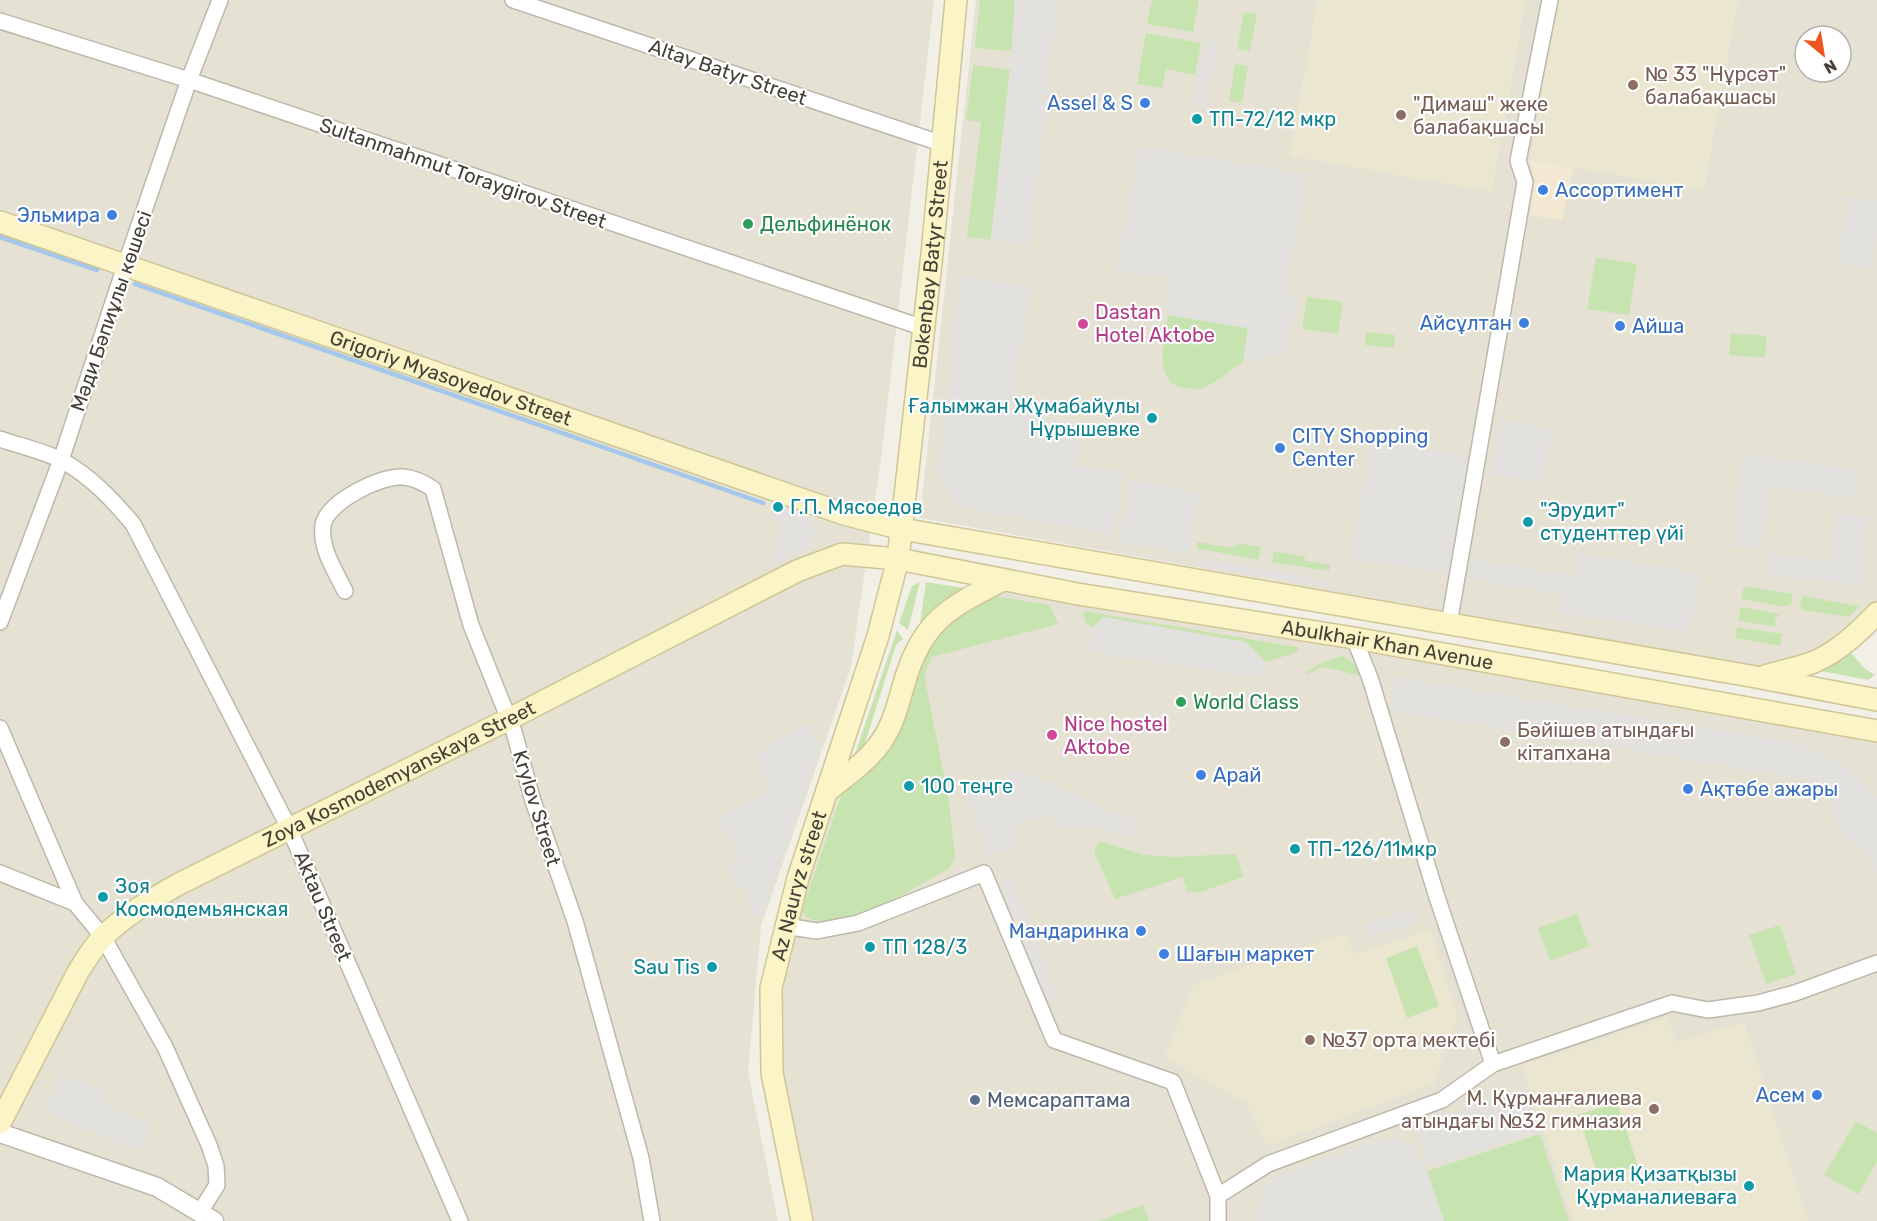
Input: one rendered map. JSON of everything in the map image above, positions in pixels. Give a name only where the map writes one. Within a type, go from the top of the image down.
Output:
[{"type":"main road","name":"Bokenbay Batyr Street","points":[[898,559],[924,328],[956,0]]},
{"type":"main road","name":"Grigoriy Myasoyedov Street","points":[[0,222],[844,514],[902,529]]},
{"type":"main road","name":"Abulkhair Khan Avenue","points":[[902,529],[1581,646],[1877,700]]},
{"type":"main road","name":"Zoya Kosmodemyanskaya Street","points":[[0,1123],[78,972],[103,937],[140,908],[177,885],[509,719],[797,571],[842,554],[898,559]]},
{"type":"main road","name":"Abulkhair Khan Avenue","points":[[898,559],[1078,594],[1354,638],[1877,730]]},
{"type":"main road","name":"Az Nauryz street","points":[[802,1221],[772,1073],[771,988],[798,878],[878,636],[898,559]]},
{"type":"main road","points":[[1078,594],[1085,561]]},
{"type":"main road","points":[[826,791],[871,755],[882,741],[897,709],[919,645],[932,625],[950,608],[1003,580]]},
{"type":"main road","points":[[1760,678],[1813,662],[1834,652],[1877,613]]},
{"type":"main road","points":[[1574,676],[1581,646]]},
{"type":"main road","points":[[1720,703],[1725,672]]},
{"type":"street","name":"Мәди Бәпиұлы көшесі","points":[[0,622],[61,460],[189,80],[220,0]]},
{"type":"street","name":"Altay Batyr Street","points":[[513,0],[943,144]]},
{"type":"street","points":[[1449,624],[1525,182],[1518,161],[1550,0]]},
{"type":"street","name":"Sultanmahmut Toraygirov Street","points":[[0,21],[189,80],[924,328]]},
{"type":"street","name":"Aktau Street","points":[[0,439],[61,460],[91,479],[133,524],[289,828],[459,1221]]},
{"type":"street","name":"Krylov Street","points":[[345,591],[324,548],[323,523],[340,502],[363,486],[400,476],[420,480],[433,489],[471,625],[509,719],[533,801],[575,921],[641,1158],[652,1221]]},
{"type":"street","points":[[1354,638],[1370,678],[1436,894],[1493,1064]]},
{"type":"street","points":[[0,728],[75,903],[103,937],[165,1047],[209,1145],[216,1166],[217,1185],[207,1217],[157,1187],[0,1133]]},
{"type":"street","points":[[0,873],[75,903]]},
{"type":"street","points":[[785,926],[817,931],[858,924],[984,873],[1054,1040],[1173,1082],[1218,1196],[1218,1221]]},
{"type":"street","points":[[1218,1196],[1268,1164],[1442,1100],[1493,1064],[1672,1003],[1708,1010],[1758,1003],[1795,993],[1877,963]]},
{"type":"shaded area","points":[[0,0],[934,0],[882,451],[851,667],[761,926],[748,1072],[778,1221],[0,1221]]},
{"type":"shaded area","points":[[976,0],[1877,0],[1877,605],[1842,643],[1768,669],[920,518]]},
{"type":"shaded area","points":[[1015,0],[1058,0],[1030,245],[991,240],[1010,70]]},
{"type":"shaded area","name":"\"Димаш\" жеке балабақшасы","points":[[1317,0],[1526,0],[1492,192],[1290,156]]},
{"type":"shaded area","name":"№ 33 \"Нұрсәт\" балабақшасы","points":[[1558,0],[1738,0],[1704,191],[1530,160]]},
{"type":"shaded area","points":[[1220,35],[1206,109],[1193,107],[1205,41]]},
{"type":"shaded area","points":[[1140,146],[1307,174],[1285,296],[1297,299],[1289,344],[1281,354],[1243,362],[1248,328],[1164,314],[1170,279],[1116,270]]},
{"type":"shaded area","points":[[1530,160],[1573,168],[1562,220],[1529,215],[1535,182]]},
{"type":"shaded area","points":[[1848,196],[1877,201],[1877,230],[1871,268],[1837,263]]},
{"type":"shaded area","points":[[960,276],[1030,286],[1012,413],[1081,422],[1075,465],[1124,472],[1114,535],[962,508],[951,499],[939,472]]},
{"type":"shaded area","points":[[1498,420],[1552,428],[1544,482],[1490,475]]},
{"type":"shaded area","points":[[1371,441],[1467,456],[1448,574],[1351,559]]},
{"type":"shaded area","points":[[1743,454],[1858,469],[1854,498],[1769,487],[1761,550],[1732,546]]},
{"type":"shaded area","points":[[1130,479],[1200,492],[1189,554],[1119,542]]},
{"type":"shaded area","points":[[777,502],[806,514],[814,527],[815,535],[805,549],[768,566],[783,524],[771,519]]},
{"type":"shaded area","points":[[1837,513],[1869,516],[1861,585],[1766,575],[1769,554],[1831,561]]},
{"type":"shaded area","points":[[1578,553],[1700,573],[1690,633],[1559,612],[1562,595],[1469,579],[1473,559],[1574,576]]},
{"type":"shaded area","points":[[1198,557],[1329,580],[1328,587],[1197,565]]},
{"type":"shaded area","points":[[1003,580],[1877,730],[1877,1221],[802,1221],[771,988],[826,791],[871,755],[907,674]]},
{"type":"shaded area","points":[[1103,617],[1245,642],[1265,662],[1262,678],[1089,652],[1093,627]]},
{"type":"shaded area","points":[[1395,677],[1777,739],[1810,748],[1848,768],[1877,798],[1877,875],[1869,853],[1845,838],[1820,782],[1392,711]]},
{"type":"shaded area","points":[[808,723],[820,746],[762,915],[752,918],[747,887],[735,889],[730,866],[739,863],[732,833],[724,834],[719,818],[771,789],[754,755]]},
{"type":"shaded area","points":[[1015,767],[1104,809],[1135,819],[1132,838],[1090,827],[1060,830],[1055,815],[1011,827],[1017,846],[987,856],[965,785],[1005,778]]},
{"type":"shaded area","points":[[1012,877],[1057,996],[1045,1000],[1000,881]]},
{"type":"shaded area","points":[[1412,909],[1417,922],[1367,939],[1363,925]]},
{"type":"shaded area","name":"№37 орта мектебі","points":[[1430,929],[1458,1015],[1434,1084],[1267,1146],[1246,1103],[1164,1058],[1194,984],[1346,933],[1354,954]]},
{"type":"shaded area","name":"М. Құрманғалиева атындағы №32 гимназия","points":[[1667,1017],[1676,1042],[1744,1022],[1808,1221],[1573,1221],[1522,1065]]},
{"type":"shaded area","points":[[61,1074],[106,1093],[102,1103],[151,1125],[139,1152],[45,1111]]},
{"type":"shaded area","points":[[1524,1088],[1539,1130],[1430,1168],[1415,1126]]},
{"type":"shaded area","points":[[1394,1135],[1413,1145],[1427,1171],[1444,1221],[1256,1221],[1269,1178]]},
{"type":"green space","points":[[980,0],[1015,0],[1012,51],[975,48]]},
{"type":"green space","points":[[1152,0],[1199,0],[1193,32],[1147,24]]},
{"type":"green space","points":[[1244,12],[1257,14],[1250,51],[1237,49]]},
{"type":"green space","points":[[1146,33],[1201,43],[1195,75],[1166,69],[1162,88],[1137,84]]},
{"type":"green space","points":[[1235,64],[1248,66],[1242,103],[1229,101]]},
{"type":"green space","points":[[973,65],[1010,70],[991,240],[967,237],[981,122],[966,120]]},
{"type":"green space","points":[[1596,257],[1637,264],[1629,315],[1587,309]]},
{"type":"green space","points":[[1307,297],[1343,302],[1338,334],[1302,329]]},
{"type":"green space","points":[[1168,315],[1248,328],[1243,362],[1203,388],[1185,388],[1174,385],[1164,369],[1163,358]]},
{"type":"green space","points":[[1366,332],[1395,335],[1394,348],[1365,345]]},
{"type":"green space","points":[[1731,333],[1767,336],[1765,358],[1729,355]]},
{"type":"green space","points":[[1198,542],[1232,548],[1239,543],[1261,547],[1258,560],[1196,548]]},
{"type":"green space","points":[[1274,551],[1307,557],[1303,560],[1330,565],[1329,571],[1272,562]]},
{"type":"green space","points":[[920,582],[908,630],[899,623],[912,586]]},
{"type":"green space","points":[[926,582],[970,589],[918,638]]},
{"type":"green space","points":[[1744,586],[1793,594],[1791,604],[1785,607],[1741,599]]},
{"type":"green space","points":[[994,596],[1050,605],[1058,624],[932,657],[926,670],[925,680],[949,801],[955,858],[949,869],[867,914],[821,921],[805,916],[802,910],[842,793],[865,770],[925,643],[973,603]]},
{"type":"green space","points":[[1802,596],[1859,606],[1849,617],[1803,610],[1800,605]]},
{"type":"green space","points":[[1741,607],[1780,614],[1774,621],[1778,627],[1738,621]]},
{"type":"green space","points":[[1085,611],[1299,649],[1295,653],[1265,662],[1245,642],[1104,617],[1093,627],[1085,623],[1083,613]]},
{"type":"green space","points":[[1737,627],[1782,634],[1780,646],[1735,638]]},
{"type":"green space","points":[[897,630],[903,639],[896,645],[861,756],[850,769]]},
{"type":"green space","points":[[1851,653],[1864,668],[1875,675],[1868,680],[1816,670]]},
{"type":"green space","points":[[1343,656],[1353,663],[1362,676],[1324,667],[1308,674],[1306,672],[1323,662]]},
{"type":"green space","points":[[1100,841],[1144,855],[1174,857],[1236,854],[1243,877],[1198,893],[1187,891],[1183,877],[1115,899],[1094,851]]},
{"type":"green space","points":[[1577,914],[1589,946],[1550,961],[1538,928]]},
{"type":"green space","points":[[1780,925],[1796,974],[1766,984],[1749,935]]},
{"type":"green space","points":[[1417,946],[1439,1006],[1407,1018],[1386,958]]},
{"type":"green space","points":[[1617,1102],[1638,1166],[1599,1178],[1578,1115]]},
{"type":"green space","points":[[1856,1121],[1877,1133],[1877,1162],[1858,1194],[1824,1175]]},
{"type":"green space","points":[[1540,1134],[1569,1221],[1444,1221],[1427,1171]]},
{"type":"green space","points":[[1143,1205],[1149,1221],[1098,1221]]},
{"type":"waterway","points":[[0,237],[97,270]]},
{"type":"waterway","points":[[135,284],[763,503]]},
{"type":"place","name":"№ 33 \"Нұрсәт\" балабақшасы","points":[[1633,85]]},
{"type":"place","name":"Assel & S","points":[[1145,103]]},
{"type":"place","name":"\"Димаш\" жеке балабақшасы","points":[[1401,115]]},
{"type":"place","name":"ТП-72/12 мкр","points":[[1197,119]]},
{"type":"place","name":"Ассортимент","points":[[1543,190]]},
{"type":"place","name":"Эльмира","points":[[112,215]]},
{"type":"place","name":"Дельфинёнок","points":[[748,224]]},
{"type":"place","name":"Айсұлтан","points":[[1524,323]]},
{"type":"place","name":"Dastan Hotel Aktobe","points":[[1083,324]]},
{"type":"place","name":"Айша","points":[[1620,326]]},
{"type":"place","name":"Ғалымжан Жұмабайұлы Нұрышевке","points":[[1152,418]]},
{"type":"place","name":"CITY Shopping Center","points":[[1280,448]]},
{"type":"place","name":"Г.П. Мясоедов","points":[[778,507]]},
{"type":"place","name":"\"Эрудит\" студенттер үйі","points":[[1528,522]]},
{"type":"place","name":"World Class","points":[[1181,702]]},
{"type":"place","name":"Nice hostel Aktobe","points":[[1052,735]]},
{"type":"place","name":"Бәйішев атындағы кітапхана","points":[[1505,742]]},
{"type":"place","name":"Арай","points":[[1201,775]]},
{"type":"place","name":"100 теңге","points":[[909,786]]},
{"type":"place","name":"Ақтөбе ажары","points":[[1688,789]]},
{"type":"place","name":"ТП-126/11мкр","points":[[1295,849]]},
{"type":"place","name":"Зоя Космодемьянская","points":[[103,897]]},
{"type":"place","name":"Мандаринка","points":[[1141,931]]},
{"type":"place","name":"ТП 128/3","points":[[870,947]]},
{"type":"place","name":"Шағын маркет","points":[[1164,954]]},
{"type":"place","name":"Sau Tis","points":[[712,967]]},
{"type":"place","name":"№37 орта мектебі","points":[[1310,1040]]},
{"type":"place","name":"Асем","points":[[1817,1095]]},
{"type":"place","name":"Мемсараптама","points":[[975,1100]]},
{"type":"place","name":"М. Құрманғалиева атындағы №32 гимназия","points":[[1654,1109]]},
{"type":"place","name":"Мария Қизатқызы Құрманалиеваға","points":[[1749,1186]]}]
